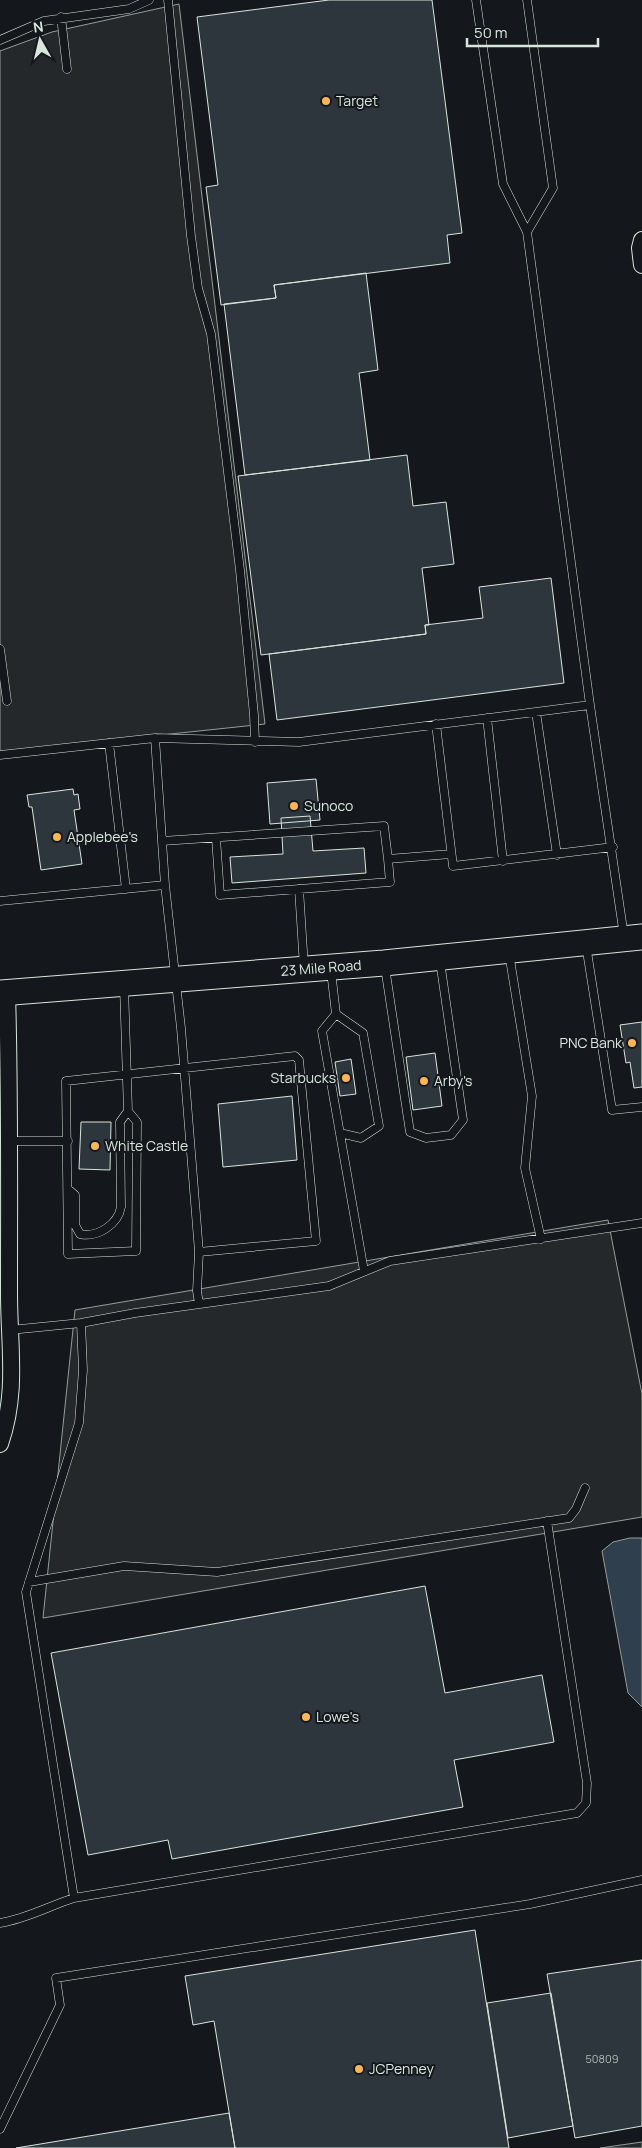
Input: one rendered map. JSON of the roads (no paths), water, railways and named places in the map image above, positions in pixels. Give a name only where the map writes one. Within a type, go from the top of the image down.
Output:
[{"type":"main road","name":"23 Mile Road","points":[[3,993],[384,963],[633,938]]},
{"type":"street","points":[[642,240],[640,248],[642,265]]},
{"type":"street","points":[[0,1444],[8,1422],[6,1387],[9,1330],[9,1141],[4,1101],[3,993]]},
{"type":"lane","points":[[0,40],[44,21],[61,17],[129,9],[149,0]]},
{"type":"lane","points":[[168,0],[191,236],[198,288],[211,334],[240,570],[255,742]]},
{"type":"lane","points":[[476,0],[503,184],[527,232],[590,705],[613,847],[633,938]]},
{"type":"lane","points":[[527,0],[553,188],[527,232]]},
{"type":"lane","points":[[61,17],[67,69]]},
{"type":"lane","points":[[0,649],[7,702]]},
{"type":"lane","points":[[0,754],[155,738],[218,738],[255,742],[299,742],[590,705]]},
{"type":"lane","points":[[536,712],[556,855]]},
{"type":"lane","points":[[486,718],[503,861]]},
{"type":"lane","points":[[436,724],[453,866],[613,847]]},
{"type":"lane","points":[[155,738],[165,885],[185,1068],[199,1252],[197,1291],[199,1304]]},
{"type":"lane","points":[[109,743],[126,889]]},
{"type":"lane","points":[[162,841],[384,826],[390,882],[220,894],[216,838]]},
{"type":"lane","points":[[388,859],[451,854]]},
{"type":"lane","points":[[0,901],[165,885]]},
{"type":"lane","points":[[299,889],[304,969]]},
{"type":"lane","points":[[586,943],[612,1110],[642,1107]]},
{"type":"lane","points":[[508,951],[532,1096],[525,1168],[540,1239]]},
{"type":"lane","points":[[384,963],[410,1132],[426,1138],[451,1135],[463,1120],[439,958]]},
{"type":"lane","points":[[331,967],[336,1014],[322,1031],[364,1271]]},
{"type":"lane","points":[[68,1189],[75,1195],[76,1225],[80,1234],[94,1233],[115,1222],[120,1214],[120,1122],[128,1111],[124,984]]},
{"type":"lane","points":[[336,1014],[363,1033],[379,1126],[361,1138],[340,1133]]},
{"type":"lane","points":[[128,1111],[137,1122],[136,1251],[68,1254],[66,1081],[296,1056],[299,1060],[316,1240],[199,1252]]},
{"type":"lane","points":[[9,1141],[68,1141]]},
{"type":"lane","points":[[9,1330],[81,1323],[329,1286],[390,1260],[642,1223]]},
{"type":"lane","points":[[74,1898],[26,1592],[80,1423],[83,1370],[81,1323]]},
{"type":"lane","points":[[30,1582],[124,1566],[218,1572],[569,1518],[576,1509],[585,1488]]},
{"type":"lane","points":[[0,1923],[18,1920],[49,1906],[74,1898],[577,1813],[586,1802],[587,1783],[547,1521]]},
{"type":"lane","points":[[0,2129],[60,2005],[56,1978],[530,1904],[642,1880]]},
{"type":"water","points":[[630,1538],[642,1538],[642,1707],[628,1693],[602,1551],[613,1542]]},
{"type":"place","name":"Target","points":[[326,101]]},
{"type":"place","name":"Sunoco","points":[[294,806]]},
{"type":"place","name":"Applebee's","points":[[57,837]]},
{"type":"place","name":"PNC Bank","points":[[632,1043]]},
{"type":"place","name":"Starbucks","points":[[346,1078]]},
{"type":"place","name":"Arby's","points":[[424,1081]]},
{"type":"place","name":"White Castle","points":[[95,1146]]},
{"type":"place","name":"Lowe's","points":[[306,1717]]},
{"type":"place","name":"JCPenney","points":[[359,2069]]}]
